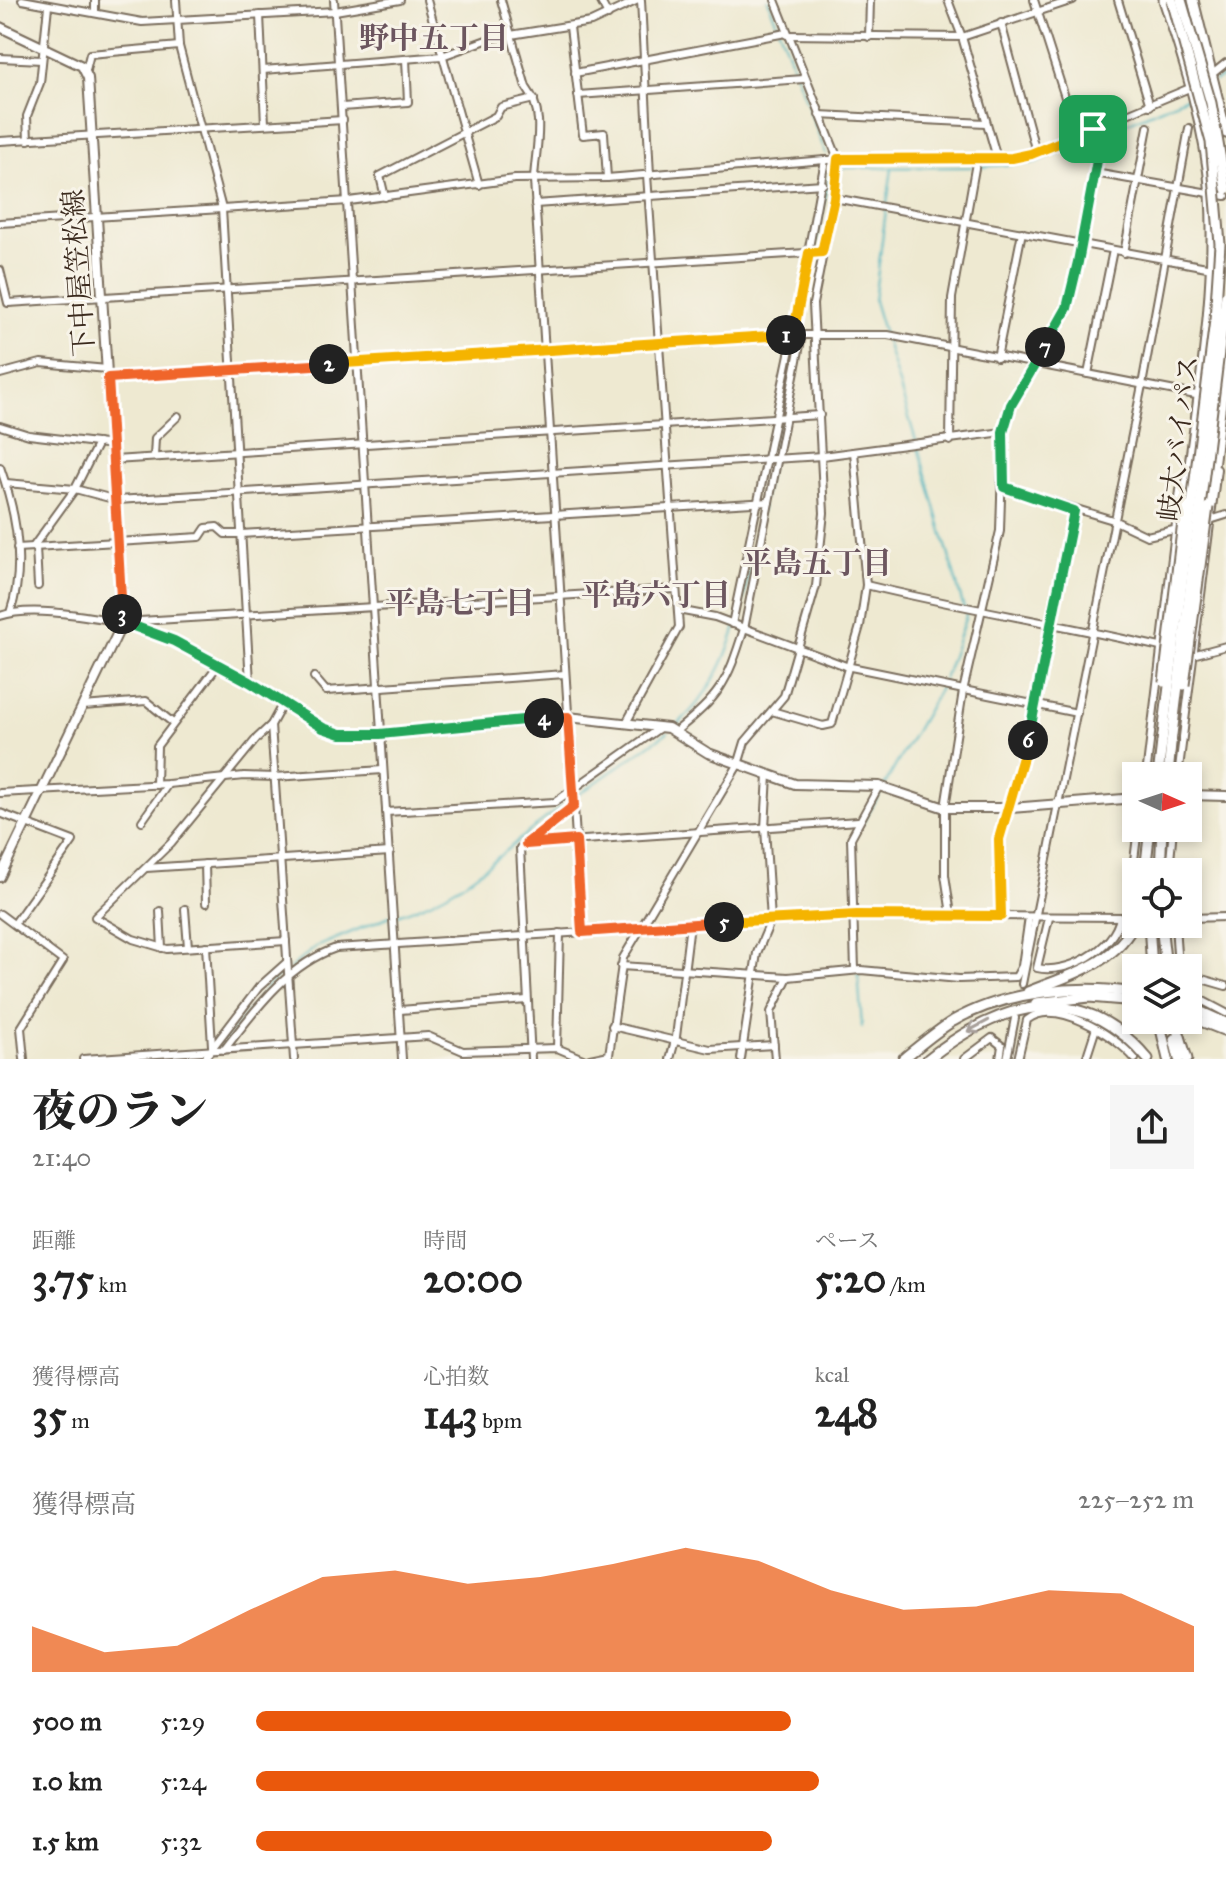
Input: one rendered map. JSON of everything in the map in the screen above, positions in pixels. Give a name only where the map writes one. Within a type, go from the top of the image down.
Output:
[{"type":"highway","points":[[1164,0],[1201,81],[1220,105],[1226,133]]},
{"type":"highway","name":"岐大バイパス","points":[[1167,742],[1215,320],[1220,244],[1211,142],[1172,0]]},
{"type":"highway","points":[[1182,0],[1211,103],[1226,189]]},
{"type":"highway","points":[[1168,762],[1164,667],[1212,268],[1210,193],[1194,5]]},
{"type":"highway","points":[[1201,108],[1215,153],[1207,166]]},
{"type":"highway","name":"岐大バイパス","points":[[1167,742],[1226,295]]},
{"type":"highway","points":[[1162,762],[1187,671],[1215,445],[1224,399],[1226,362]]},
{"type":"highway","points":[[928,1059],[963,1033],[1102,961],[1119,948],[1125,938]]},
{"type":"highway","points":[[1014,1009],[1077,990],[1122,992]]},
{"type":"highway","points":[[903,1059],[953,1021],[1074,997],[1122,1000]]},
{"type":"highway","points":[[1014,1009],[1055,1007],[1096,1018],[1123,1035],[1148,1059]]},
{"type":"highway","points":[[1202,1012],[1226,1023]]},
{"type":"highway","points":[[1202,1022],[1226,1031]]},
{"type":"highway","points":[[1168,1034],[1168,1059]]},
{"type":"highway","points":[[1172,1034],[1179,1059]]},
{"type":"highway","points":[[1174,1034],[1187,1059]]},
{"type":"main road","points":[[0,27],[86,70]]},
{"type":"main road","name":"下中屋笠松線","points":[[0,877],[123,622],[104,296],[86,70]]},
{"type":"main road","points":[[123,622],[163,636],[250,682],[323,728],[341,734],[380,734],[568,717],[669,730],[708,753],[795,784],[882,787],[945,808],[1011,808],[1122,799]]},
{"type":"main road","points":[[1202,795],[1226,796]]},
{"type":"street","points":[[22,0],[142,22],[335,11],[400,0]]},
{"type":"street","points":[[95,0],[95,12]]},
{"type":"street","points":[[176,0],[179,46],[222,209],[250,682]]},
{"type":"street","points":[[334,0],[402,1059]]},
{"type":"street","points":[[427,0],[479,185]]},
{"type":"street","points":[[501,0],[526,87],[534,99],[540,142],[534,180],[535,204],[582,932]]},
{"type":"street","points":[[600,0],[608,15]]},
{"type":"street","points":[[263,70],[442,56],[492,38],[570,27],[608,15],[640,0],[653,261],[679,627],[626,723]]},
{"type":"street","points":[[590,1059],[609,1055],[621,966],[640,928],[738,765],[745,742],[784,696],[800,650],[816,586],[824,513],[815,334],[815,252],[834,198],[838,162],[819,115],[800,80],[775,0]]},
{"type":"street","points":[[869,37],[870,0]]},
{"type":"street","points":[[948,0],[962,37],[997,158]]},
{"type":"street","points":[[1034,0],[1077,135]]},
{"type":"street","points":[[575,73],[784,34],[962,37],[1073,0]]},
{"type":"street","points":[[1118,0],[1150,106]]},
{"type":"street","points":[[28,140],[27,116],[40,83],[48,6]]},
{"type":"street","points":[[260,15],[265,124]]},
{"type":"street","points":[[1001,23],[1036,152]]},
{"type":"street","points":[[570,27],[583,135],[604,133],[607,178]]},
{"type":"street","points":[[86,70],[90,54],[179,46]]},
{"type":"street","points":[[0,58],[42,60]]},
{"type":"street","points":[[342,107],[408,102],[406,59]]},
{"type":"street","points":[[0,223],[349,201],[534,180],[607,178],[825,160],[977,164],[1036,152],[1077,135],[1094,134],[1201,81],[1226,63]]},
{"type":"street","points":[[578,95],[800,80]]},
{"type":"street","points":[[385,197],[380,176],[496,116],[501,107],[534,99]]},
{"type":"street","points":[[819,115],[986,123]]},
{"type":"street","points":[[0,141],[90,133],[343,120]]},
{"type":"street","points":[[1124,253],[1148,127]]},
{"type":"street","points":[[1022,984],[1038,917],[1113,520],[1142,385],[1189,128]]},
{"type":"street","points":[[951,914],[945,875],[945,808],[963,691],[1000,531],[1004,487],[1003,432],[1011,405],[1067,308],[1099,150],[1094,134]]},
{"type":"street","points":[[1186,153],[1205,150]]},
{"type":"street","points":[[386,812],[555,802],[713,702],[733,664],[738,626],[815,252],[825,160]]},
{"type":"street","points":[[950,441],[952,298],[977,164]]},
{"type":"street","points":[[1095,173],[1226,196]]},
{"type":"street","points":[[535,204],[823,184]]},
{"type":"street","points":[[834,198],[1212,268]]},
{"type":"street","points":[[997,358],[1022,232]]},
{"type":"street","points":[[1088,374],[1113,250]]},
{"type":"street","points":[[0,270],[8,303],[815,252]]},
{"type":"street","points":[[0,374],[41,363],[108,373],[232,370],[815,334],[888,335],[1224,399]]},
{"type":"street","points":[[114,460],[820,415]]},
{"type":"street","points":[[154,457],[155,438],[178,416]]},
{"type":"street","points":[[738,626],[781,417]]},
{"type":"street","points":[[0,426],[29,435],[113,445]]},
{"type":"street","points":[[6,483],[75,489],[117,500],[822,456],[916,446],[1003,432]]},
{"type":"street","points":[[38,586],[35,547],[75,489],[98,443]]},
{"type":"street","points":[[1180,762],[1212,519],[1215,445]]},
{"type":"street","points":[[772,711],[823,726],[832,724],[846,666],[860,626],[866,585],[854,452]]},
{"type":"street","points":[[0,467],[6,483],[17,548],[17,593],[10,613]]},
{"type":"street","points":[[1148,762],[1180,490],[1188,480]]},
{"type":"street","points":[[1004,487],[1074,511],[1113,520],[1147,536],[1177,529]]},
{"type":"street","points":[[17,548],[200,537],[206,528],[217,527],[225,534],[241,534],[763,502]]},
{"type":"street","points":[[1001,916],[999,839],[1011,808],[1036,707],[1074,511]]},
{"type":"street","points":[[1212,519],[1226,515]]},
{"type":"street","points":[[866,585],[983,613],[1160,647]]},
{"type":"street","points":[[0,616],[10,613],[79,615],[123,622],[676,589]]},
{"type":"street","points":[[678,610],[738,626],[846,666],[1077,713]]},
{"type":"street","points":[[1196,654],[1226,646]]},
{"type":"street","points":[[156,785],[157,746],[218,665]]},
{"type":"street","points":[[314,677],[326,691],[565,674]]},
{"type":"street","points":[[83,706],[146,701],[173,723]]},
{"type":"street","points":[[283,703],[271,725],[171,843],[95,917],[133,939],[162,948],[286,941]]},
{"type":"street","points":[[271,725],[294,1059]]},
{"type":"street","points":[[0,793],[383,770]]},
{"type":"street","points":[[741,1059],[757,953],[771,920],[765,828],[768,775]]},
{"type":"street","points":[[142,821],[168,784]]},
{"type":"street","points":[[858,970],[851,838],[858,821],[882,787]]},
{"type":"street","points":[[531,1059],[520,848],[574,806]]},
{"type":"street","points":[[0,813],[73,841],[15,923]]},
{"type":"street","points":[[526,844],[858,821]]},
{"type":"street","points":[[216,1049],[259,987],[288,969],[336,948],[854,915],[1127,917],[1136,842]]},
{"type":"street","points":[[145,868],[390,852]]},
{"type":"street","points":[[205,864],[206,903]]},
{"type":"street","points":[[185,909],[188,947]]},
{"type":"street","points":[[160,911],[162,948]]},
{"type":"street","points":[[0,914],[63,961],[21,1028],[24,1059]]},
{"type":"street","points":[[621,966],[788,977],[858,970],[959,979],[1016,977],[1022,966],[1029,917]]},
{"type":"street","points":[[1049,918],[1037,968],[1051,971],[1099,950],[1113,937],[1120,917]]},
{"type":"street","points":[[1202,918],[1226,917]]},
{"type":"street","points":[[670,1059],[690,924]]},
{"type":"street","points":[[557,1048],[560,933]]},
{"type":"street","points":[[206,946],[216,1049]]},
{"type":"street","points":[[204,1059],[288,969]]},
{"type":"street","points":[[775,1059],[771,1012],[788,977]]},
{"type":"street","points":[[1202,979],[1226,986]]},
{"type":"street","points":[[400,1010],[527,1000]]},
{"type":"street","points":[[1202,1000],[1226,1013]]},
{"type":"street","points":[[1007,1059],[1014,1009]]},
{"type":"street","points":[[1018,1059],[1027,1020],[1037,1014],[1073,1019],[1096,1028],[1121,1044],[1135,1059]]},
{"type":"street","points":[[612,1026],[710,1049],[774,1045]]},
{"type":"street","points":[[1086,1059],[1096,1028]]},
{"type":"street","points":[[83,1059],[428,1036],[463,1051],[557,1048],[583,1059]]},
{"type":"street","points":[[964,1059],[992,1038],[1002,1046],[1000,1059]]},
{"type":"waterway","points":[[768,0],[826,154]]},
{"type":"waterway","points":[[1215,81],[1226,75]]},
{"type":"waterway","points":[[978,167],[1035,163],[1189,96]]},
{"type":"waterway","points":[[815,249],[831,166]]},
{"type":"waterway","points":[[838,168],[971,167]]},
{"type":"waterway","points":[[887,204],[892,168]]},
{"type":"waterway","points":[[886,210],[874,301],[916,441]]},
{"type":"waterway","points":[[799,331],[813,255]]},
{"type":"waterway","points":[[772,456],[797,337]]},
{"type":"waterway","points":[[918,447],[966,616],[943,682]]},
{"type":"waterway","points":[[763,499],[771,463]]},
{"type":"waterway","points":[[673,728],[695,706],[713,681],[726,654],[744,596],[762,506]]},
{"type":"waterway","points":[[884,786],[940,688]]},
{"type":"waterway","points":[[578,795],[668,732]]},
{"type":"waterway","points":[[862,824],[881,792]]},
{"type":"waterway","points":[[397,915],[446,894],[467,881],[565,804]]},
{"type":"waterway","points":[[290,968],[316,947],[390,916]]},
{"type":"waterway","points":[[219,1048],[269,984],[285,972]]},
{"type":"waterway","points":[[858,972],[862,1027]]},
{"type":"tunnel","points":[[1016,1015],[1022,984]]},
{"type":"district","name":"野中五丁目","points":[[434,38]]},
{"type":"district","name":"平島五丁目","points":[[817,563]]},
{"type":"district","name":"平島六丁目","points":[[656,595]]},
{"type":"district","name":"平島七丁目","points":[[460,603]]},
{"type":"route","points":[[1093,129],[1099,150],[1067,308],[1011,405],[1003,432],[1004,487],[1074,511],[1036,707],[1011,808],[999,839],[1001,916],[851,915],[582,932],[576,840],[526,844],[574,806],[568,717],[380,734],[341,734],[323,728],[250,682],[174,641],[123,622],[108,378],[793,335],[809,253],[822,252],[834,198],[838,159],[1022,157],[1093,129]]}]
